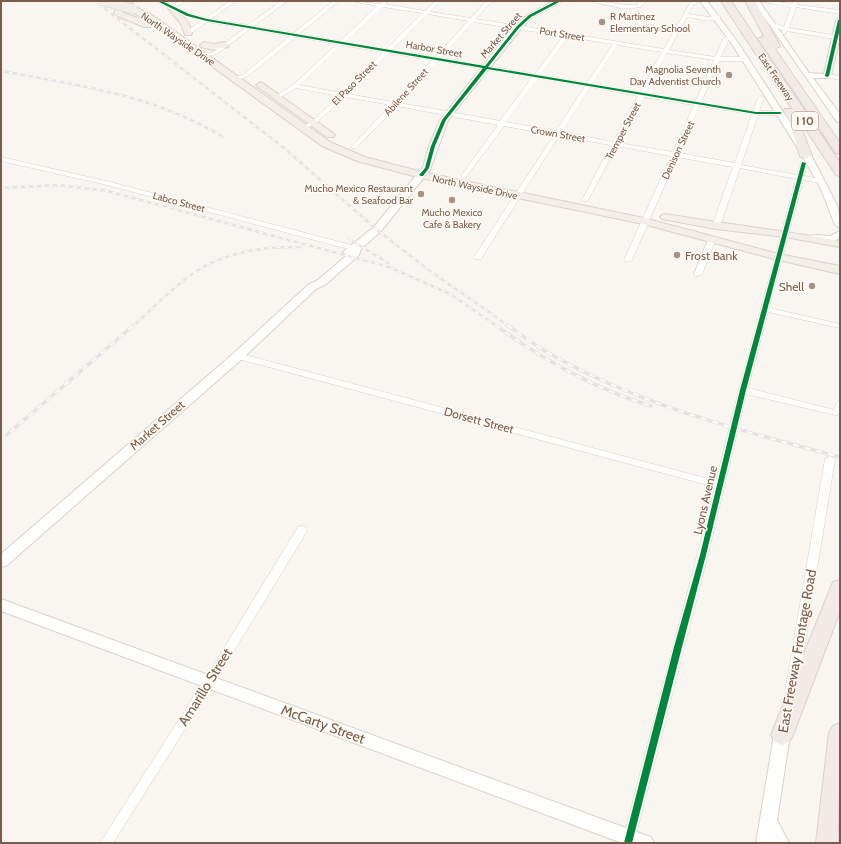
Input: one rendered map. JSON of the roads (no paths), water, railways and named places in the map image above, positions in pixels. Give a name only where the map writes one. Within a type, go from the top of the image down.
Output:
[{"type":"highway","points":[[717,1],[733,23],[746,31]]},
{"type":"highway","name":"East Freeway","points":[[726,1],[840,172]]},
{"type":"highway","name":"East Freeway","points":[[737,1],[840,151]]},
{"type":"highway","points":[[750,1],[763,27],[777,49],[777,59]]},
{"type":"highway","points":[[770,69],[770,79],[796,124],[805,160]]},
{"type":"highway","points":[[794,84],[808,93],[840,134]]},
{"type":"highway","points":[[782,735],[840,587]]},
{"type":"highway","points":[[828,833],[840,733]]},
{"type":"main road","name":"North Wayside Drive","points":[[102,1],[134,5],[302,128],[326,144],[356,157],[519,192],[646,217],[784,234],[840,244]]},
{"type":"main road","name":"North Wayside Drive","points":[[120,1],[156,14],[188,33],[326,133],[354,147],[424,172],[464,176],[519,192],[585,200],[646,217],[712,239],[778,257],[840,270]]},
{"type":"main road","name":"Market Street","points":[[1,562],[238,356],[312,287],[322,282],[355,253],[356,249],[378,227],[424,172],[440,128],[449,114],[518,27],[530,16],[559,1]]},
{"type":"main road","points":[[703,1],[718,17],[780,113],[805,160],[821,181],[832,200],[840,225]]},
{"type":"main road","points":[[756,1],[775,26],[782,40],[807,76],[840,120]]},
{"type":"main road","points":[[134,5],[119,8],[118,13],[173,34]]},
{"type":"main road","points":[[172,8],[186,25],[188,33]]},
{"type":"main road","points":[[807,76],[827,76],[838,37],[840,20]]},
{"type":"main road","points":[[204,45],[213,47],[225,45]]},
{"type":"main road","points":[[804,237],[832,239],[840,234]]},
{"type":"main road","points":[[822,266],[840,275]]},
{"type":"main road","name":"McCarty Street","points":[[1,605],[628,840],[646,843]]},
{"type":"main road","name":"East Freeway Frontage Road","points":[[765,843],[782,735]]},
{"type":"main road","points":[[768,820],[780,843]]},
{"type":"street","name":"Harbor Street","points":[[159,1],[188,15],[207,20],[698,104],[756,113],[780,113]]},
{"type":"street","points":[[172,8],[182,1]]},
{"type":"street","points":[[188,33],[233,1]]},
{"type":"street","points":[[205,56],[215,52],[284,1]]},
{"type":"street","points":[[236,79],[246,75],[336,1]]},
{"type":"street","name":"Port Street","points":[[354,1],[718,59],[746,59]]},
{"type":"street","points":[[278,97],[295,86],[386,1]]},
{"type":"street","name":"El Paso Street","points":[[302,128],[313,123],[343,95],[438,1]]},
{"type":"street","name":"Abilene Street","points":[[354,147],[396,104],[489,1]]},
{"type":"street","points":[[593,1],[636,7],[639,6],[642,1]]},
{"type":"street","name":"Tremper Street","points":[[585,200],[685,15],[692,4],[697,1]]},
{"type":"street","points":[[761,1],[795,3],[840,12]]},
{"type":"street","points":[[782,40],[795,3]]},
{"type":"street","points":[[685,15],[709,19],[718,17]]},
{"type":"street","points":[[775,26],[838,37]]},
{"type":"street","points":[[464,176],[566,35]]},
{"type":"street","name":"Denison Street","points":[[628,260],[646,217],[676,156],[726,39]]},
{"type":"street","points":[[478,257],[519,192],[590,86],[616,43]]},
{"type":"street","points":[[827,76],[840,78]]},
{"type":"street","name":"Crown Street","points":[[295,86],[821,181]]},
{"type":"street","points":[[716,226],[761,98]]},
{"type":"street","name":"Labco Street","points":[[1,159],[108,183],[356,249]]},
{"type":"street","name":"Lyons Avenue","points":[[628,840],[703,555],[743,390],[805,160]]},
{"type":"street","points":[[698,274],[712,239]]},
{"type":"street","points":[[766,309],[840,326]]},
{"type":"street","name":"Dorsett Street","points":[[238,356],[720,485]]},
{"type":"street","points":[[743,390],[838,414],[840,403]]},
{"type":"street","name":"East Freeway Frontage Road","points":[[782,735],[788,701],[792,688],[830,459]]},
{"type":"street","name":"Amarillo Street","points":[[106,843],[209,682],[302,530]]},
{"type":"railway","points":[[95,1],[284,148],[376,229],[430,271],[509,326]]},
{"type":"railway","points":[[1,71],[59,81],[143,101],[197,123],[223,137]]},
{"type":"railway","points":[[1,188],[59,185],[107,191],[389,267],[450,294],[497,326]]},
{"type":"railway","points":[[349,239],[388,263]]},
{"type":"railway","points":[[133,326],[180,284],[207,265],[232,255],[260,249],[301,247]]},
{"type":"railway","points":[[1,440],[134,325]]},
{"type":"railway","points":[[495,325],[532,350],[589,382],[651,406]]},
{"type":"railway","points":[[507,325],[538,346],[577,368],[650,400],[687,414],[840,457]]},
{"type":"place","name":"R Martinez Elementary School","points":[[602,22]]},
{"type":"place","name":"Magnolia Seventh Day Adventist Church","points":[[729,75]]},
{"type":"place","name":"Mucho Mexico Restaurant & Seafood Bar","points":[[421,194]]},
{"type":"place","name":"Mucho Mexico Cafe & Bakery","points":[[452,200]]},
{"type":"place","name":"Frost Bank","points":[[677,255]]},
{"type":"place","name":"Shell","points":[[812,286]]}]
